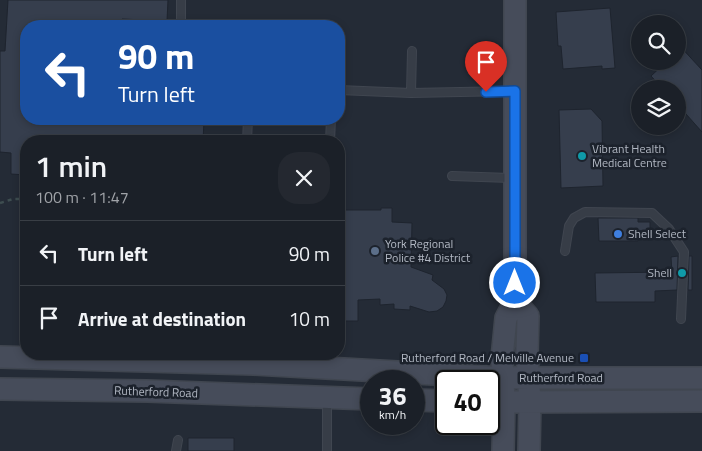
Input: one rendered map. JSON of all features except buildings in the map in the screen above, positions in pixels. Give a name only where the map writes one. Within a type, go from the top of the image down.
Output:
[{"type":"main road","points":[[500,386],[506,318],[515,300],[515,0]]},
{"type":"main road","points":[[515,300],[528,316],[529,451]]},
{"type":"main road","name":"Rutherford Road","points":[[0,357],[20,358]]},
{"type":"main road","name":"Rutherford Road","points":[[113,360],[263,364],[502,378],[702,378]]},
{"type":"main road","name":"Rutherford Road","points":[[0,389],[146,391],[360,399]]},
{"type":"main road","name":"Rutherford Road","points":[[500,402],[702,400]]},
{"type":"main road","points":[[500,430],[503,451]]},
{"type":"lane","points":[[181,0],[181,20]]},
{"type":"lane","points":[[411,93],[412,51]]},
{"type":"lane","points":[[345,90],[411,93],[515,91]]},
{"type":"lane","points":[[452,176],[515,178]]},
{"type":"lane","points":[[565,251],[569,226],[574,218],[585,212],[652,213],[669,229],[684,252],[681,319]]},
{"type":"lane","points":[[327,451],[328,398]]},
{"type":"lane","points":[[176,451],[178,440]]},
{"type":"path","points":[[0,203],[13,198],[20,199]]},
{"type":"place","name":"Vibrant Health Medical Centre","points":[[582,156]]},
{"type":"place","name":"Shell Select","points":[[618,234]]},
{"type":"place","name":"York Regional Police #4 District","points":[[375,251]]},
{"type":"place","name":"Shell","points":[[682,273]]},
{"type":"place","name":"Rutherford Road / Melville Avenue","points":[[584,358]]},
{"type":"route","points":[[486,92],[515,91],[515,283]]}]
